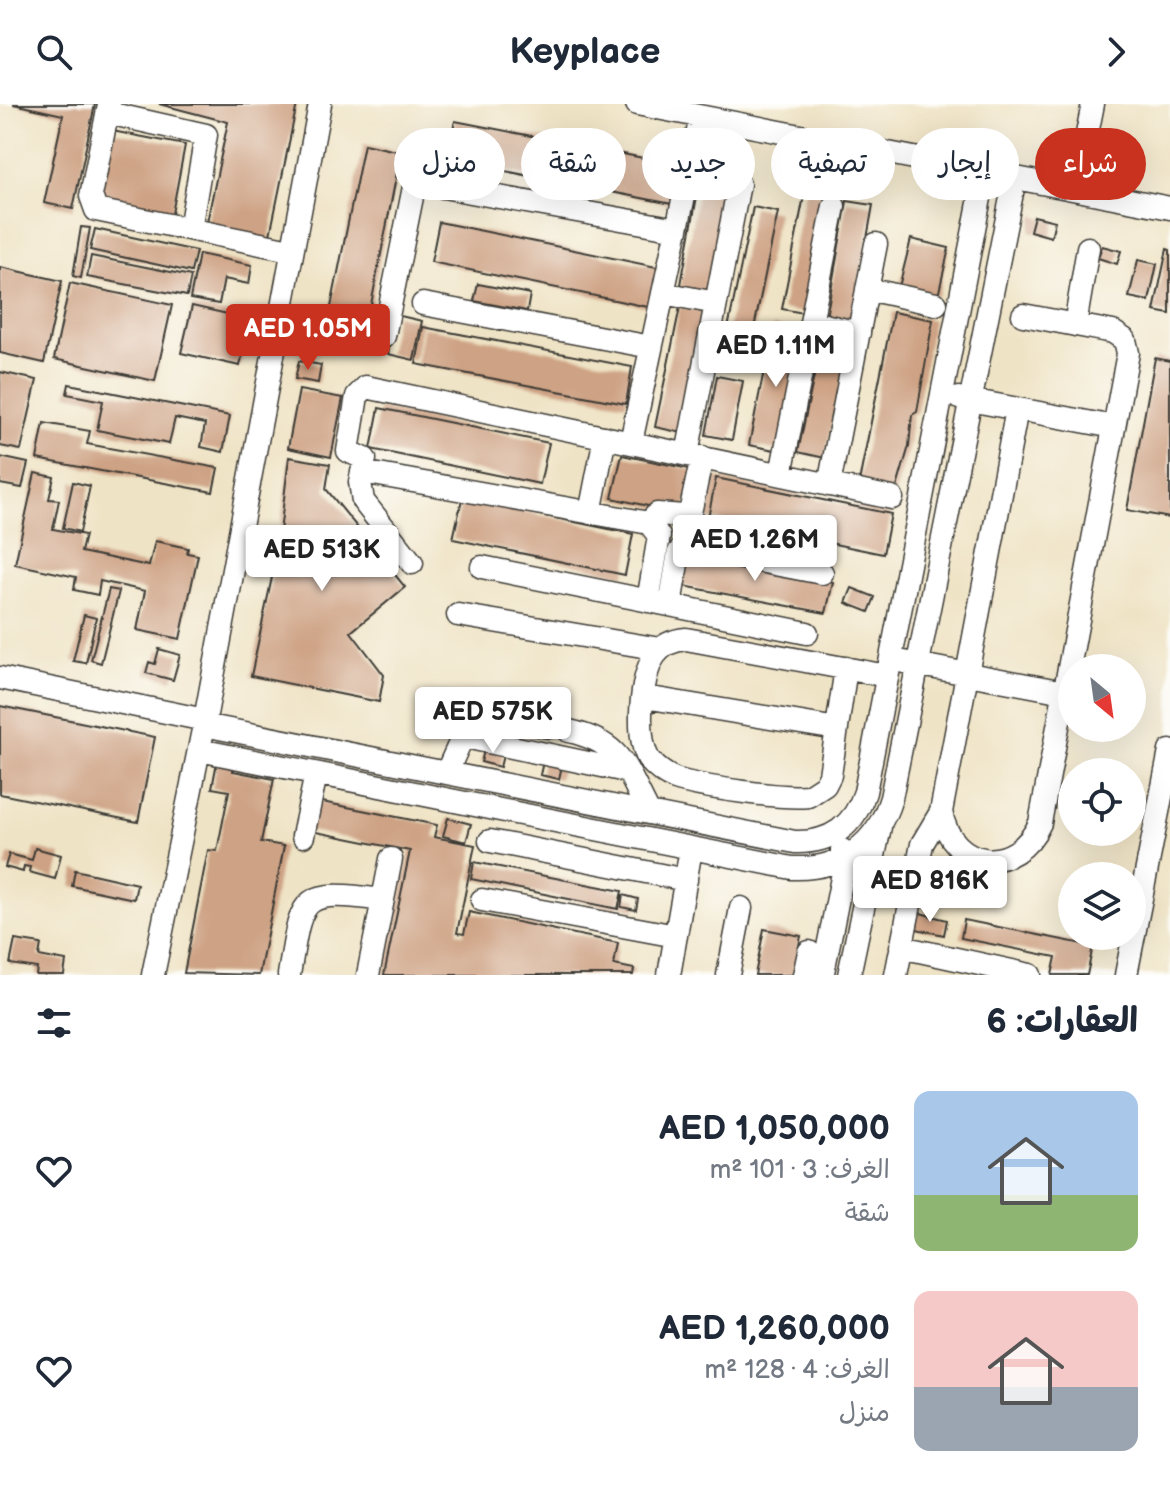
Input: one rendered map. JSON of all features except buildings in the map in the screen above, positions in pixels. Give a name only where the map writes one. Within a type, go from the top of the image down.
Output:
[{"type":"street","points":[[153,975],[199,750],[290,250],[320,104]]},
{"type":"street","points":[[637,104],[665,107],[701,117],[911,158]]},
{"type":"street","points":[[1088,128],[1093,104]]},
{"type":"street","points":[[190,229],[206,135],[109,108],[91,196],[93,206],[101,212],[290,250]]},
{"type":"street","points":[[631,442],[701,117]]},
{"type":"street","points":[[384,336],[415,182],[677,229]]},
{"type":"street","points":[[649,523],[657,514],[684,516],[690,513],[716,303],[736,200]]},
{"type":"street","points":[[0,678],[363,757],[795,842],[809,843],[834,835],[845,827],[860,806],[980,200]]},
{"type":"street","points":[[849,975],[880,825],[891,798],[1011,200]]},
{"type":"street","points":[[1130,200],[1170,208]]},
{"type":"street","points":[[781,474],[834,206]]},
{"type":"street","points":[[829,485],[876,244]]},
{"type":"street","points":[[1075,325],[1088,248]]},
{"type":"street","points":[[867,289],[936,304]]},
{"type":"street","points":[[663,293],[716,303]]},
{"type":"street","points":[[423,304],[651,347]]},
{"type":"street","points":[[1023,315],[1120,335],[1128,346],[1071,654]]},
{"type":"street","points":[[811,322],[859,333]]},
{"type":"street","points":[[412,563],[363,501],[365,459],[352,455],[347,449],[357,396],[366,387],[892,498]]},
{"type":"street","points":[[942,394],[1114,427]]},
{"type":"street","points":[[896,975],[922,844],[941,812],[1017,409]]},
{"type":"street","points":[[590,513],[605,437]]},
{"type":"street","points":[[362,472],[649,523],[659,536],[659,603]]},
{"type":"street","points":[[659,603],[679,552],[685,547],[822,573]]},
{"type":"street","points":[[482,567],[807,633]]},
{"type":"street","points":[[458,615],[660,649]]},
{"type":"street","points":[[846,668],[830,775],[825,785],[808,796],[683,781],[659,771],[644,750],[640,724],[649,667],[660,649],[677,640],[686,639],[846,668],[917,665],[1058,691]]},
{"type":"street","points":[[645,697],[837,729]]},
{"type":"street","points":[[446,773],[475,719],[501,717],[605,742],[626,771],[649,813]]},
{"type":"street","points":[[941,812],[952,841],[963,851],[993,860],[1023,849],[1040,823],[1058,725]]},
{"type":"street","points":[[465,737],[626,771]]},
{"type":"street","points":[[199,750],[801,869],[827,866],[846,858],[859,850],[880,825]]},
{"type":"street","points":[[1126,975],[1170,751]]},
{"type":"street","points":[[358,782],[363,757]]},
{"type":"street","points":[[303,836],[316,774]]},
{"type":"street","points":[[723,855],[727,829]]},
{"type":"street","points":[[814,973],[846,858],[834,835]]},
{"type":"street","points":[[490,841],[686,880]]},
{"type":"street","points":[[669,975],[691,849]]},
{"type":"street","points":[[368,975],[391,859]]},
{"type":"street","points":[[289,975],[298,920],[308,902],[327,894],[383,900]]},
{"type":"street","points":[[482,900],[676,936]]},
{"type":"street","points":[[728,975],[741,908]]},
{"type":"street","points":[[901,947],[1030,975]]},
{"type":"street","points":[[809,952],[814,973]]}]
